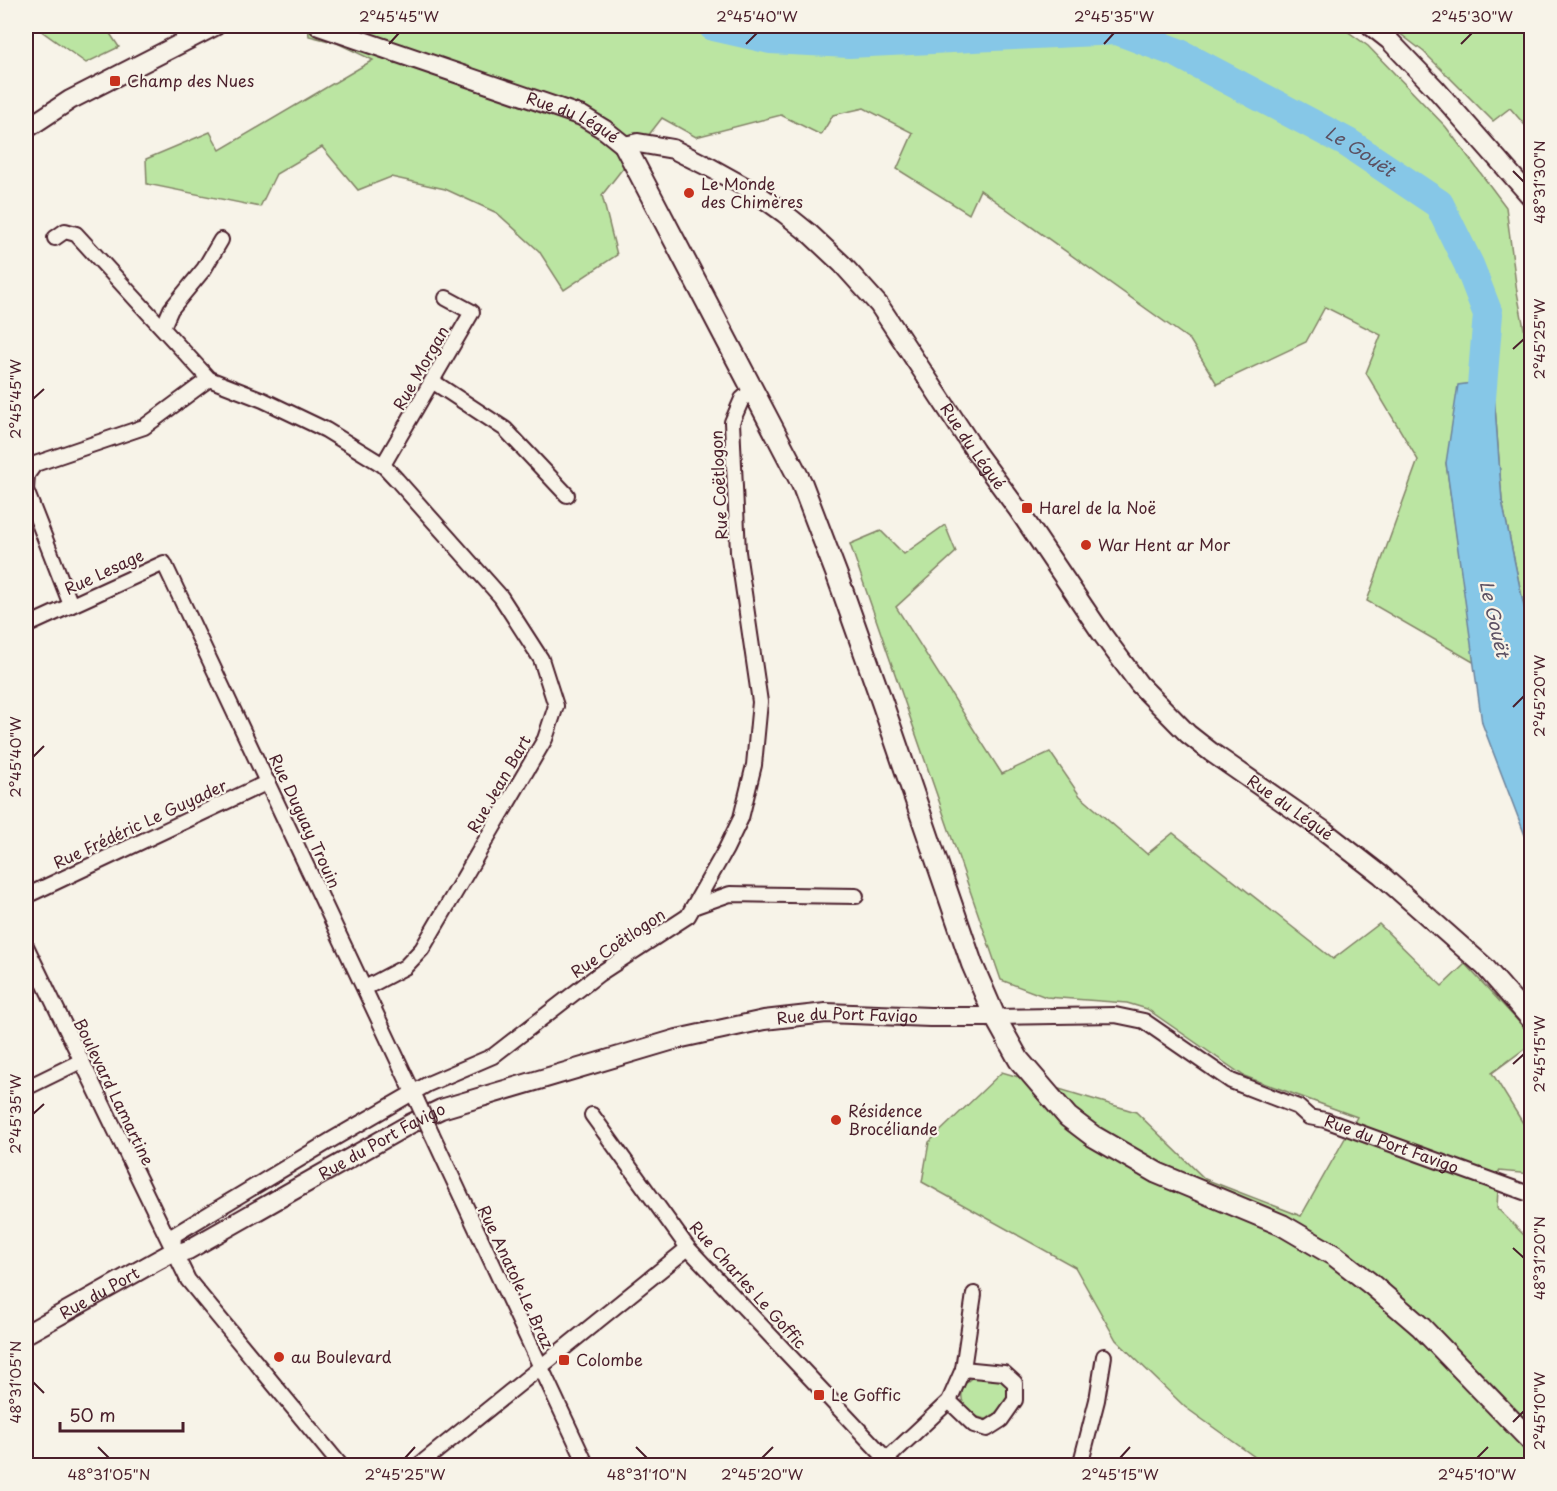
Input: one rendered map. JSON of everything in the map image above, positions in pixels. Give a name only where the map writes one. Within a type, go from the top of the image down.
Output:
[{"type":"main road","points":[[625,146],[802,484],[838,578],[972,964],[995,1017],[1018,1060],[1068,1117],[1092,1136],[1157,1173],[1282,1225],[1335,1256],[1421,1327],[1532,1442]]},
{"type":"street","points":[[26,129],[70,99],[215,26]]},
{"type":"street","name":"Rue du Légué","points":[[319,26],[582,116],[625,146],[638,143],[673,149],[756,193],[810,234],[867,291],[890,321],[906,349],[975,451],[1139,684],[1211,752],[1323,830],[1381,875],[1485,967],[1532,1021]]},
{"type":"street","points":[[1371,26],[1389,40],[1435,88],[1532,198]]},
{"type":"street","points":[[55,238],[65,231],[76,234],[209,380],[144,427],[35,465],[27,475],[26,490],[71,605]]},
{"type":"street","points":[[163,327],[171,309],[204,269],[221,240]]},
{"type":"street","name":"Rue Morgan","points":[[383,465],[472,312],[446,298]]},
{"type":"street","name":"Rue Jean Bart","points":[[209,380],[263,400],[326,430],[383,465],[501,597],[541,659],[556,706],[545,739],[422,949],[405,967],[365,988]]},
{"type":"street","points":[[432,381],[505,429],[567,495]]},
{"type":"street","name":"Rue Coëtlogon","points":[[173,1252],[174,1235],[333,1139],[415,1097],[428,1084],[493,1056],[598,974],[688,916],[741,818],[754,765],[760,702],[738,552],[732,422],[742,399],[752,390]]},
{"type":"street","name":"Rue Lesage","points":[[26,627],[164,563]]},
{"type":"street","name":"Rue Duguay Trouin","points":[[164,563],[415,1097]]},
{"type":"street","name":"Rue Frédéric Le Guyader","points":[[26,896],[268,782]]},
{"type":"street","points":[[693,907],[730,894],[856,896]]},
{"type":"street","name":"Boulevard Lamartine","points":[[26,946],[188,1280],[341,1466]]},
{"type":"street","name":"Rue du Port Favigo","points":[[173,1252],[188,1250],[410,1124],[441,1109],[677,1039],[764,1020],[826,1013],[965,1018],[1115,1015],[1143,1022],[1231,1081],[1298,1107],[1309,1117],[1325,1120],[1532,1195]]},
{"type":"street","points":[[26,1088],[81,1061]]},
{"type":"street","name":"Rue Anatole Le Braz","points":[[415,1097],[587,1466]]},
{"type":"street","name":"Rue Charles Le Goffic","points":[[592,1115],[688,1248],[890,1462]]},
{"type":"street","points":[[418,1466],[688,1248]]},
{"type":"street","name":"Rue du Port","points":[[26,1334],[173,1252]]},
{"type":"street","points":[[890,1462],[949,1401],[963,1369],[974,1294]]},
{"type":"street","points":[[1080,1466],[1097,1400],[1104,1356]]},
{"type":"street","points":[[949,1401],[974,1425],[987,1429],[1001,1419],[1015,1400],[1015,1383],[1004,1373],[963,1369]]},
{"type":"green space","points":[[26,26],[105,26],[119,47],[86,63],[37,28],[26,36]]},
{"type":"green space","points":[[308,26],[1340,26],[1368,46],[1446,127],[1506,207],[1517,292],[1532,370],[1531,627],[1524,607],[1502,501],[1493,380],[1446,463],[1475,663],[1367,601],[1418,460],[1366,373],[1381,335],[1325,307],[1306,342],[1217,384],[1190,340],[980,190],[969,214],[897,169],[913,133],[864,108],[833,115],[821,135],[781,115],[696,137],[662,118],[602,195],[617,255],[564,290],[539,251],[497,213],[445,189],[391,177],[358,190],[322,147],[276,174],[260,207],[147,184],[146,159],[210,132],[220,150],[373,60],[337,43],[309,36]]},
{"type":"green space","points":[[1390,26],[1531,26],[1531,132],[1510,108],[1493,121],[1424,52]]},
{"type":"green space","points":[[945,525],[956,552],[896,607],[1002,774],[1050,752],[1080,796],[1147,854],[1173,833],[1333,959],[1379,924],[1442,986],[1465,964],[1531,1035],[1531,1044],[1492,1073],[1531,1136],[1531,1174],[1499,1171],[1497,1208],[1531,1242],[1531,1465],[1266,1465],[1185,1407],[1116,1340],[1075,1267],[922,1182],[929,1142],[1002,1072],[1136,1112],[1205,1179],[1301,1216],[1357,1117],[1244,1076],[1147,1009],[1127,1003],[1046,997],[1001,980],[850,544],[881,531],[904,554]]},
{"type":"green space","points":[[980,1374],[1001,1380],[1010,1388],[1009,1398],[987,1419],[977,1417],[970,1412],[962,1399],[965,1385],[971,1378]]},
{"type":"water","points":[[1493,380],[1502,501],[1524,607],[1531,627],[1531,851],[1482,723],[1446,463],[1458,385]]},
{"type":"waterway","name":"Le Gouët","points":[[713,26],[770,39],[849,43],[1117,30],[1178,53],[1348,143],[1439,204],[1469,265],[1488,314],[1479,422]]},
{"type":"place","name":"Champ des Nues","points":[[115,81]]},
{"type":"place","name":"Le Monde des Chimères","points":[[689,193]]},
{"type":"place","name":"Harel de la Noë","points":[[1027,508]]},
{"type":"place","name":"War Hent ar Mor","points":[[1086,545]]},
{"type":"place","name":"Résidence Brocéliande","points":[[836,1120]]},
{"type":"place","name":"au Boulevard","points":[[279,1357]]},
{"type":"place","name":"Colombe","points":[[564,1360]]},
{"type":"place","name":"Le Goffic","points":[[819,1395]]}]
